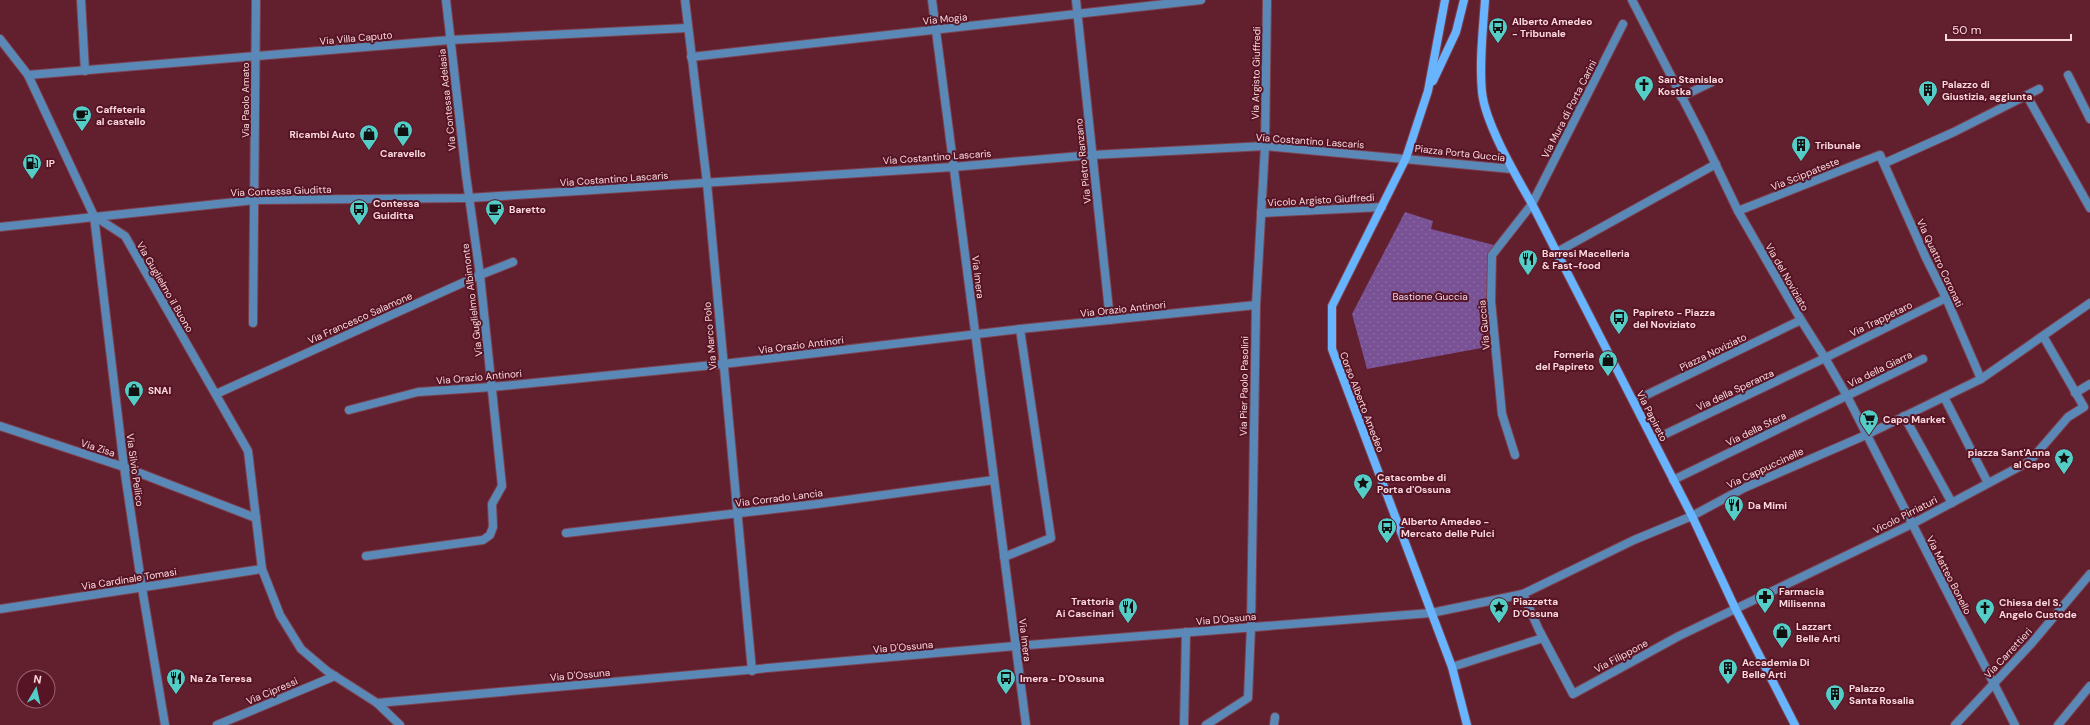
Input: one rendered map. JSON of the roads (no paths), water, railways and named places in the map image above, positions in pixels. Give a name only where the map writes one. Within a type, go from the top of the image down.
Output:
[{"type":"street","points":[[81,0],[85,71]]},
{"type":"street","name":"Via Paolo Amato","points":[[253,323],[256,0]]},
{"type":"street","name":"Via Contessa Adelasia","points":[[446,0],[469,198]]},
{"type":"street","name":"Via Marco Polo","points":[[685,0],[687,28],[707,183],[752,671]]},
{"type":"street","name":"Via Imera","points":[[932,0],[1026,725]]},
{"type":"street","name":"Via Pietro Ranzano","points":[[1076,0],[1110,320]]},
{"type":"street","name":"Via Mogia","points":[[691,57],[936,31],[1201,0]]},
{"type":"street","name":"Via Argisto Giuffredi","points":[[1265,146],[1267,0]]},
{"type":"street","name":"Corso Alberto Amedeo","points":[[1428,91],[1445,0]]},
{"type":"street","name":"Corso Alberto Amedeo","points":[[1464,0],[1456,32],[1428,91],[1406,158],[1332,306],[1332,350],[1452,667],[1467,725]]},
{"type":"street","name":"Via Papireto","points":[[1485,0],[1482,93],[1489,118],[1512,169],[1532,204],[1634,401],[1692,516],[1736,610],[1795,725]]},
{"type":"street","name":"Via del Noviziato","points":[[1632,0],[1716,164],[1738,211],[1801,320],[1826,358],[1866,435]]},
{"type":"street","name":"Via Mura di Porta Carini","points":[[1532,204],[1623,24]]},
{"type":"street","name":"Via Villa Caputo","points":[[28,75],[450,40],[687,28]]},
{"type":"street","points":[[0,39],[28,75],[94,216]]},
{"type":"street","points":[[2068,75],[2090,119]]},
{"type":"street","points":[[1681,96],[1712,82]]},
{"type":"street","points":[[1885,163],[1954,132],[2039,89]]},
{"type":"street","points":[[2027,96],[2090,208]]},
{"type":"street","name":"Via Costantino Lascaris","points":[[469,198],[953,167],[1092,155],[1265,146],[1406,158]]},
{"type":"street","name":"Via Pier Paolo Pasolini","points":[[1206,725],[1248,698],[1251,626],[1256,305],[1265,146]]},
{"type":"street","name":"Via Quattro Coronati","points":[[1880,155],[1885,163],[1926,258],[1946,298],[1981,379]]},
{"type":"street","name":"Via Scippateste","points":[[1738,211],[1880,155]]},
{"type":"street","name":"Piazza Porta Guccia","points":[[1406,158],[1512,169]]},
{"type":"street","points":[[1557,252],[1716,164]]},
{"type":"street","name":"Via Contessa Giuditta","points":[[0,227],[255,200],[469,198]]},
{"type":"street","name":"Via Guglielmo Albimonte","points":[[366,556],[483,540],[490,535],[493,527],[492,504],[502,486],[480,275],[469,198]]},
{"type":"street","name":"Via Guccia","points":[[1515,455],[1502,414],[1491,301],[1492,255],[1532,204]]},
{"type":"street","name":"Vicolo Argisto Giuffredi","points":[[1261,213],[1382,207]]},
{"type":"street","name":"Via Guglielmo il Buono","points":[[94,216],[125,236],[248,451],[262,569],[280,614],[301,648],[326,671],[377,703],[400,725]]},
{"type":"street","name":"Via Silvio Pellico","points":[[94,216],[124,467],[142,588],[165,725]]},
{"type":"street","name":"Via Francesco Salamone","points":[[216,394],[480,275],[513,262]]},
{"type":"street","name":"Via Trappetaro","points":[[1826,358],[1946,298]]},
{"type":"street","name":"Via Cappuccinelle","points":[[1431,612],[1523,594],[1634,540],[1692,516],[1744,488],[1866,435],[1981,379],[2090,303]]},
{"type":"street","name":"Via Orazio Antinori","points":[[349,410],[418,392],[492,387],[723,364],[1020,329],[1256,305]]},
{"type":"street","name":"Piazza Noviziato","points":[[1634,401],[1801,320]]},
{"type":"street","points":[[1004,557],[1051,538],[1020,329]]},
{"type":"street","points":[[2042,336],[2075,393],[2090,384]]},
{"type":"street","name":"Via della Speranza","points":[[1653,440],[1826,358]]},
{"type":"street","name":"Via della Giarra","points":[[1847,396],[1922,359]]},
{"type":"street","name":"Vicolo Pirriaturi","points":[[1736,610],[1912,524],[2030,461],[2068,417],[2084,407],[2075,393]]},
{"type":"street","name":"Via della Sfera","points":[[1673,480],[1847,396]]},
{"type":"street","points":[[1944,397],[1988,483]]},
{"type":"street","points":[[1904,416],[1952,503]]},
{"type":"street","name":"Via Zisa","points":[[0,426],[124,467],[256,518]]},
{"type":"street","name":"Via Matteo Bonello","points":[[1866,435],[2015,725]]},
{"type":"street","name":"Via Corrado Lancia","points":[[566,533],[818,504],[994,480]]},
{"type":"street","name":"Via Cardinale Tomasi","points":[[0,609],[262,569]]},
{"type":"street","name":"Via Carrettieri","points":[[1955,725],[2031,644],[2090,574]]},
{"type":"street","name":"Via Filippone","points":[[1523,594],[1543,638],[1573,694],[1679,636],[1736,610]]},
{"type":"street","name":"Via D'Ossuna","points":[[377,703],[752,671],[1015,646],[1431,612]]},
{"type":"street","points":[[1184,725],[1186,632]]},
{"type":"street","points":[[1452,667],[1543,638]]},
{"type":"street","name":"Via Cipressi","points":[[217,725],[335,676]]},
{"type":"street","points":[[2058,725],[2090,686]]},
{"type":"place","name":"Alberto Amedeo - Tribunale","points":[[1498,44]]},
{"type":"place","name":"San Stanislao Kostka","points":[[1644,102]]},
{"type":"place","name":"Palazzo di Giustizia, aggiunta","points":[[1928,107]]},
{"type":"place","name":"Caffeteria al castello","points":[[82,132]]},
{"type":"place","name":"Caravello","points":[[403,147]]},
{"type":"place","name":"Ricambi Auto","points":[[369,151]]},
{"type":"place","name":"Tribunale","points":[[1801,162]]},
{"type":"place","name":"IP","points":[[32,180]]},
{"type":"place","name":"Contessa Guiditta","points":[[359,226]]},
{"type":"place","name":"Baretto","points":[[495,226]]},
{"type":"place","name":"Barresi Macelleria & Fast-food","points":[[1528,276]]},
{"type":"place","name":"Papireto - Piazza del Noviziato","points":[[1619,335]]},
{"type":"place","name":"Forneria del Papireto","points":[[1608,377]]},
{"type":"place","name":"SNAI","points":[[134,407]]},
{"type":"place","name":"Capo Market","points":[[1869,436]]},
{"type":"place","name":"piazza Sant'Anna al Capo","points":[[2064,475]]},
{"type":"place","name":"Catacombe di Porta d'Ossuna","points":[[1363,500]]},
{"type":"place","name":"Da Mimi","points":[[1734,522]]},
{"type":"place","name":"Alberto Amedeo - Mercato delle Pulci","points":[[1387,544]]},
{"type":"place","name":"Farmacia Milisenna","points":[[1765,614]]},
{"type":"place","name":"Trattoria Ai Cascinari","points":[[1128,624]]},
{"type":"place","name":"Piazzetta D'Ossuna","points":[[1499,624]]},
{"type":"place","name":"Chiesa del S. Angelo Custode","points":[[1985,625]]},
{"type":"place","name":"Lazzart Belle Arti","points":[[1782,649]]},
{"type":"place","name":"Accademia Di Belle Arti","points":[[1728,685]]},
{"type":"place","name":"Na Za Teresa","points":[[176,695]]},
{"type":"place","name":"Imera - D'Ossuna","points":[[1006,695]]},
{"type":"place","name":"Palazzo Santa Rosalia","points":[[1835,711]]},
{"type":"park label","name":"Bastione Guccia","points":[[1430,296]]}]
